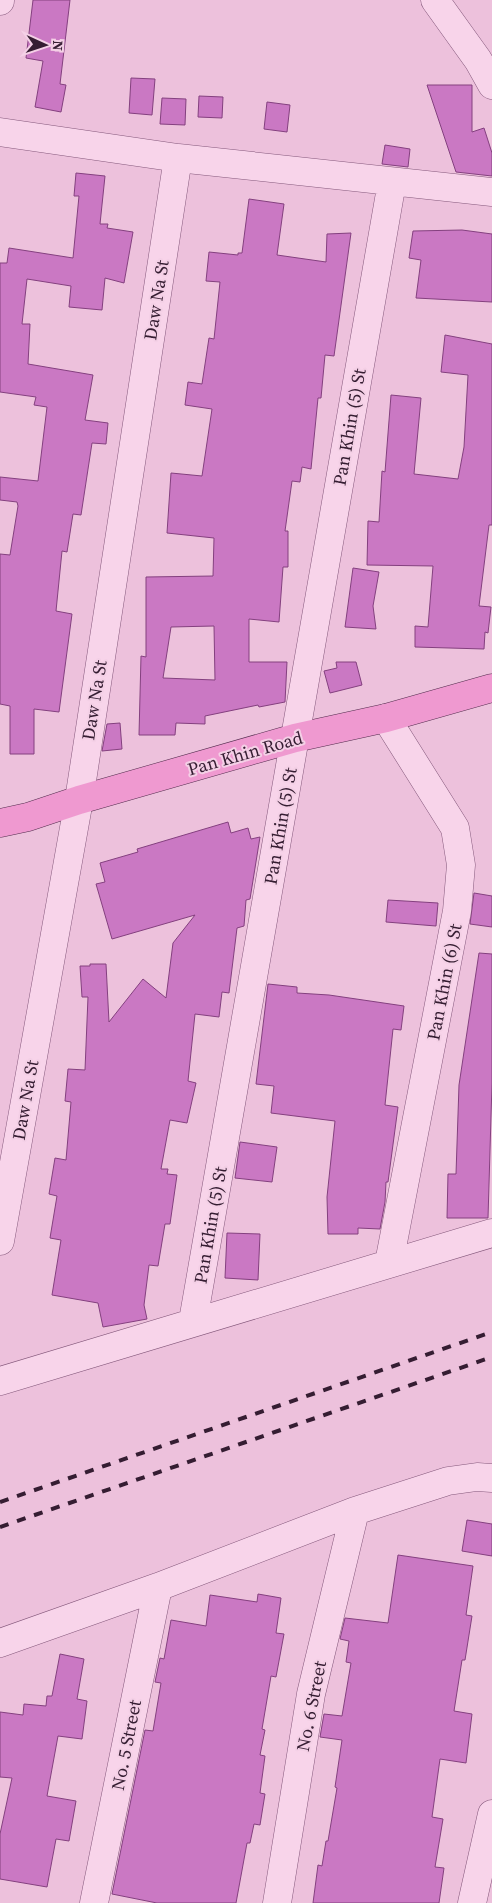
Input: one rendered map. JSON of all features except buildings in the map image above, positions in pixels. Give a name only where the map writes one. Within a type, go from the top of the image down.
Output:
[{"type":"main road","name":"Pan Khin Road","points":[[0,823],[28,817],[79,800],[295,738],[386,718],[492,688]]},
{"type":"street","points":[[435,0],[478,60],[492,85]]},
{"type":"street","points":[[0,132],[178,158],[492,192]]},
{"type":"street","name":"Daw Na St","points":[[0,1241],[79,800],[178,158]]},
{"type":"street","name":"Pan Khin (5) St","points":[[193,1322],[392,182]]},
{"type":"street","name":"Pan Khin (6) St","points":[[386,718],[455,828],[461,865],[457,911],[389,1263]]},
{"type":"street","points":[[0,1381],[492,1233]]},
{"type":"street","points":[[0,1643],[158,1587],[355,1511],[448,1482],[477,1477],[492,1478]]},
{"type":"street","name":"No. 6 Street","points":[[277,1903],[311,1694],[355,1511]]},
{"type":"street","name":"No. 5 Street","points":[[94,1903],[158,1587]]},
{"type":"street","points":[[472,1903],[492,1814]]},
{"type":"railway","points":[[0,1502],[492,1332]]},
{"type":"railway","points":[[0,1527],[492,1357]]}]
